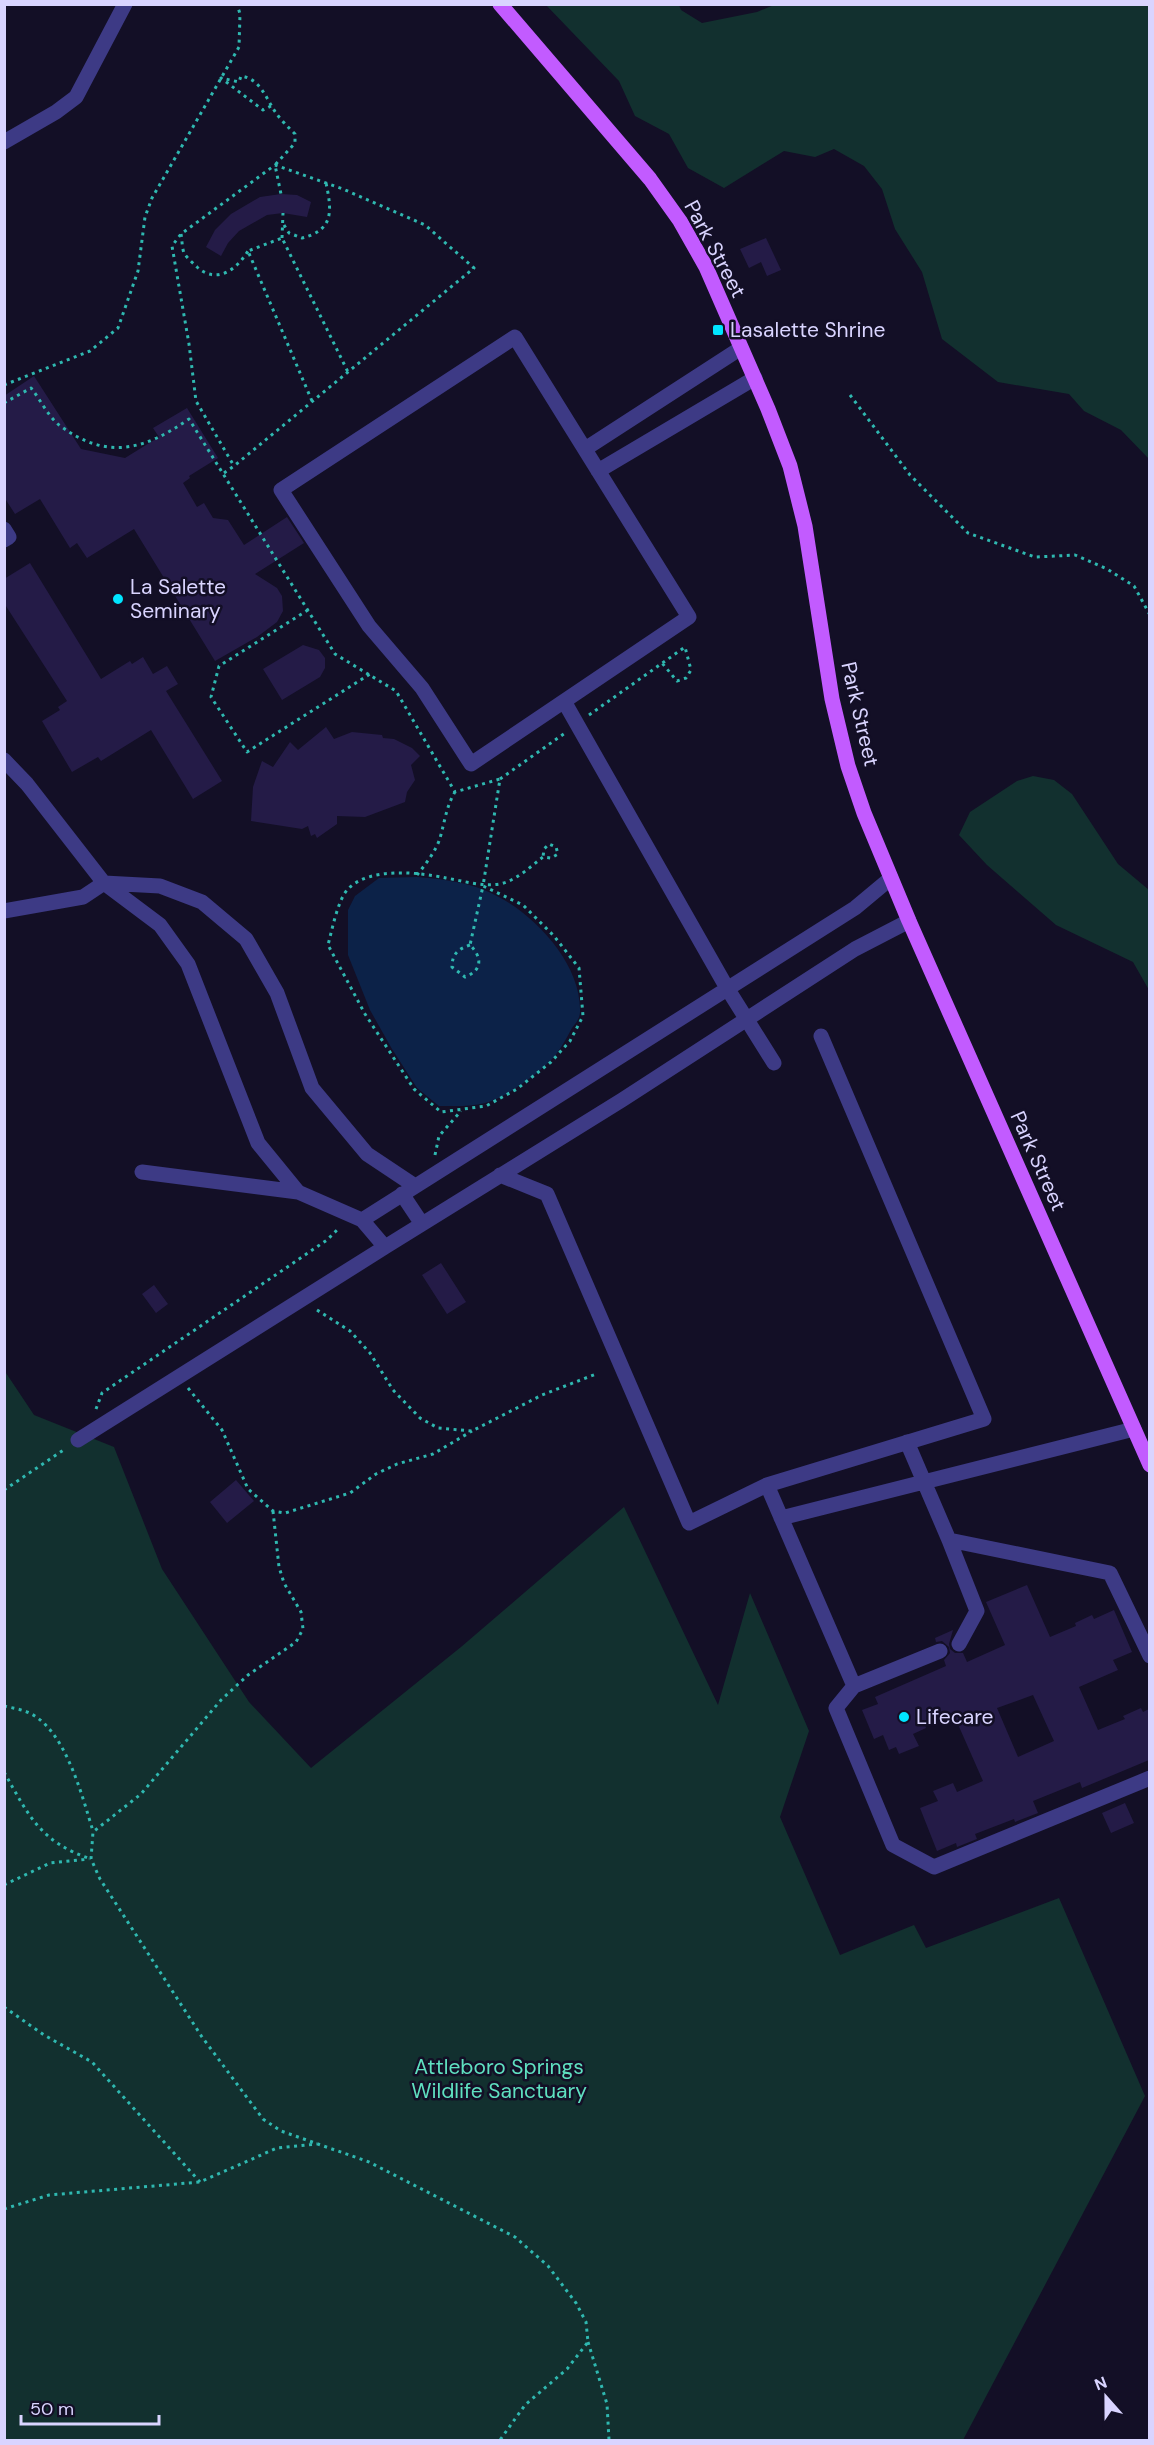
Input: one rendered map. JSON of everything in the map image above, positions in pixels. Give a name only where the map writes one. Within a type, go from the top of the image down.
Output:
[{"type":"main road","name":"Park Street","points":[[500,4],[650,179],[680,220],[706,267],[755,378],[790,466],[805,526],[832,699],[848,766],[909,921],[1149,1465]]},
{"type":"lane","points":[[4,142],[56,112],[76,97],[125,4]]},
{"type":"lane","points":[[515,337],[598,471],[689,617],[565,703],[471,764],[422,688],[369,626],[281,490],[515,337]]},
{"type":"lane","points":[[585,449],[741,348]]},
{"type":"lane","points":[[598,471],[755,378]]},
{"type":"lane","points":[[4,530],[9,537],[4,540]]},
{"type":"lane","points":[[565,703],[727,988],[774,1063]]},
{"type":"lane","points":[[4,760],[27,784],[104,884],[160,925],[188,964],[258,1143],[297,1192]]},
{"type":"lane","points":[[362,1220],[855,908],[891,878]]},
{"type":"lane","points":[[4,911],[83,897],[104,884],[160,886],[202,902],[246,939],[277,993],[312,1088],[367,1154],[408,1190],[422,1224]]},
{"type":"lane","points":[[78,1440],[622,1100],[746,1018],[855,950],[909,921]]},
{"type":"lane","points":[[500,1175],[547,1194],[689,1523],[767,1485],[984,1419],[821,1036]]},
{"type":"lane","points":[[142,1172],[297,1192],[362,1220],[385,1247]]},
{"type":"lane","points":[[781,1518],[1134,1429]]},
{"type":"lane","points":[[907,1442],[977,1611],[959,1644]]},
{"type":"lane","points":[[767,1485],[854,1686]]},
{"type":"lane","points":[[949,1540],[1110,1574],[1149,1656]]},
{"type":"lane","points":[[940,1651],[854,1686],[836,1708],[893,1845],[934,1867],[1149,1778]]},
{"type":"path","points":[[4,385],[90,351],[118,328],[138,271],[145,217],[152,198],[239,46],[240,14],[237,4]]},
{"type":"path","points":[[221,78],[239,82],[241,76],[247,77],[268,97],[271,106],[295,134],[295,143],[275,165],[181,234],[172,246],[189,344],[196,401],[234,466]]},
{"type":"path","points":[[221,78],[263,110],[271,106]]},
{"type":"path","points":[[224,473],[474,267],[425,225],[326,183],[275,165]]},
{"type":"path","points":[[275,165],[281,194]]},
{"type":"path","points":[[284,225],[289,233],[302,238],[323,229],[329,219],[330,209],[326,183]]},
{"type":"path","points":[[283,213],[282,238],[348,372]]},
{"type":"path","points":[[181,234],[184,253],[201,271],[213,275],[224,275],[235,268],[248,251],[282,238]]},
{"type":"path","points":[[248,251],[312,401]]},
{"type":"path","points":[[4,403],[31,388],[58,424],[94,445],[118,449],[165,435],[189,419],[335,654],[396,691],[455,792]]},
{"type":"path","points":[[850,396],[910,475],[968,533],[1035,557],[1075,555],[1107,568],[1134,586],[1149,615]]},
{"type":"path","points":[[308,610],[219,666],[211,697],[247,752],[370,674]]},
{"type":"path","points":[[417,875],[427,863],[439,841],[447,806],[455,792],[500,779],[662,663],[685,647],[691,670],[686,678],[677,681],[662,663]]},
{"type":"path","points":[[470,945],[477,952],[480,960],[473,974],[465,977],[452,967],[452,957],[470,945],[483,886],[500,779]]},
{"type":"path","points":[[483,886],[512,880],[543,857],[551,858],[558,854],[556,847],[549,843],[544,849],[543,857]]},
{"type":"path","points":[[378,873],[435,876],[483,886],[523,905],[554,936],[579,968],[583,1016],[570,1041],[551,1062],[517,1089],[486,1106],[441,1112],[414,1089],[365,1014],[328,945],[336,916],[347,890],[362,879],[378,873]]},
{"type":"path","points":[[434,1160],[439,1136],[461,1111]]},
{"type":"path","points":[[95,1410],[102,1394],[131,1373],[327,1240],[338,1229],[362,1220]]},
{"type":"path","points":[[302,1300],[350,1331],[370,1353],[393,1390],[420,1418],[438,1428],[472,1431]]},
{"type":"path","points":[[179,1377],[222,1430],[248,1488],[273,1511],[285,1513],[350,1493],[376,1474],[397,1464],[433,1454],[542,1395],[596,1374]]},
{"type":"path","points":[[4,1490],[78,1440]]},
{"type":"path","points":[[93,1832],[141,1794],[221,1700],[248,1675],[296,1642],[303,1629],[301,1612],[284,1583],[279,1567],[273,1511]]},
{"type":"path","points":[[4,1706],[29,1712],[49,1730],[72,1764],[93,1832],[91,1859],[100,1879],[201,2037],[263,2119],[281,2131],[369,2162],[515,2237],[548,2266],[576,2303],[586,2322],[588,2342],[607,2404],[609,2440]]},
{"type":"path","points":[[4,1772],[31,1818],[45,1835],[73,1853],[91,1859]]},
{"type":"path","points":[[4,1885],[50,1863],[91,1859]]},
{"type":"path","points":[[4,2007],[44,2035],[92,2062],[200,2182]]},
{"type":"path","points":[[4,2209],[49,2195],[200,2182],[277,2148],[318,2144]]},
{"type":"path","points":[[500,2440],[525,2405],[567,2369],[588,2342]]},
{"type":"green space","points":[[546,5],[679,5],[681,10],[702,23],[757,12],[774,5],[1149,5],[1149,459],[1121,430],[1084,411],[1069,394],[998,382],[942,339],[922,272],[895,229],[882,189],[864,166],[834,149],[815,157],[784,151],[724,188],[688,168],[669,134],[635,116],[619,81]]},
{"type":"green space","points":[[1033,776],[1054,780],[1072,794],[1118,864],[1149,890],[1149,990],[1133,962],[1056,925],[987,865],[959,835],[970,812],[1017,781]]},
{"type":"green space","name":"Attleboro Springs Wildlife Sanctuary","points":[[4,1370],[34,1415],[114,1447],[162,1569],[249,1702],[311,1768],[461,1647],[624,1507],[718,1705],[750,1593],[809,1731],[780,1817],[840,1955],[914,1925],[926,1948],[1059,1898],[1145,2096],[963,2440],[5,2440]]},
{"type":"water","points":[[417,877],[468,884],[501,898],[518,909],[549,938],[562,955],[572,974],[578,993],[579,1018],[553,1058],[519,1086],[485,1103],[468,1106],[439,1106],[417,1088],[370,1010],[348,955],[348,910],[355,896],[379,878]]},
{"type":"building","points":[[281,194],[297,195],[311,202],[307,217],[283,213],[267,215],[239,231],[228,243],[221,256],[206,247],[215,230],[231,214],[260,197]]},
{"type":"building","points":[[766,238],[781,270],[767,276],[761,262],[749,268],[740,249]]},
{"type":"building","points":[[34,376],[81,449],[125,458],[159,437],[153,428],[187,408],[218,458],[189,476],[190,478],[183,483],[197,507],[204,503],[213,518],[228,520],[244,545],[287,517],[304,543],[255,574],[277,588],[282,596],[283,611],[277,622],[257,637],[215,661],[134,529],[87,558],[77,543],[70,548],[40,499],[15,514],[4,497],[4,396]]},
{"type":"building","points":[[30,563],[101,679],[130,661],[132,664],[143,657],[153,674],[167,666],[178,684],[166,691],[222,781],[193,799],[151,730],[101,761],[98,757],[72,772],[42,721],[60,710],[58,707],[67,701],[4,603],[4,579]]},
{"type":"building","points":[[303,645],[319,650],[325,658],[325,668],[320,677],[282,700],[263,669]]},
{"type":"building","points":[[326,727],[334,739],[352,732],[382,735],[383,738],[394,739],[412,748],[420,756],[411,765],[415,780],[407,792],[405,802],[365,817],[337,816],[337,824],[317,838],[315,834],[311,836],[308,826],[302,829],[251,821],[253,787],[262,761],[273,767],[290,742],[298,750]]},
{"type":"building","points":[[441,1263],[466,1302],[447,1314],[422,1275]]},
{"type":"building","points":[[154,1285],[168,1304],[156,1313],[142,1294]]},
{"type":"building","points":[[236,1480],[254,1501],[227,1523],[210,1502]]},
{"type":"building","name":"Lifecare","points":[[1027,1585],[1050,1637],[1076,1626],[1075,1623],[1092,1615],[1094,1619],[1114,1610],[1132,1652],[1113,1660],[1118,1670],[1079,1687],[1098,1730],[1125,1719],[1123,1716],[1141,1708],[1143,1712],[1149,1709],[1149,1760],[1082,1788],[1080,1782],[1033,1801],[1038,1813],[1015,1822],[1014,1819],[975,1834],[977,1839],[957,1847],[956,1843],[937,1851],[920,1808],[938,1801],[933,1791],[953,1783],[957,1792],[983,1781],[953,1713],[925,1725],[926,1728],[913,1734],[919,1746],[899,1754],[896,1747],[889,1750],[883,1735],[874,1739],[862,1710],[878,1704],[875,1697],[946,1666],[944,1660],[950,1653],[949,1647],[942,1641],[936,1642],[935,1638],[953,1630],[950,1649],[955,1653],[963,1653],[967,1662],[1005,1645],[986,1602]],"holes":[[[1033,1695],[1054,1741],[1018,1757],[997,1708]]]},
{"type":"building","points":[[1125,1803],[1134,1823],[1111,1833],[1102,1813]]},
{"type":"place","name":"Lasalette Shrine","points":[[718,330]]},
{"type":"place","name":"La Salette Seminary","points":[[118,599]]},
{"type":"place","name":"Lifecare","points":[[904,1717]]}]
